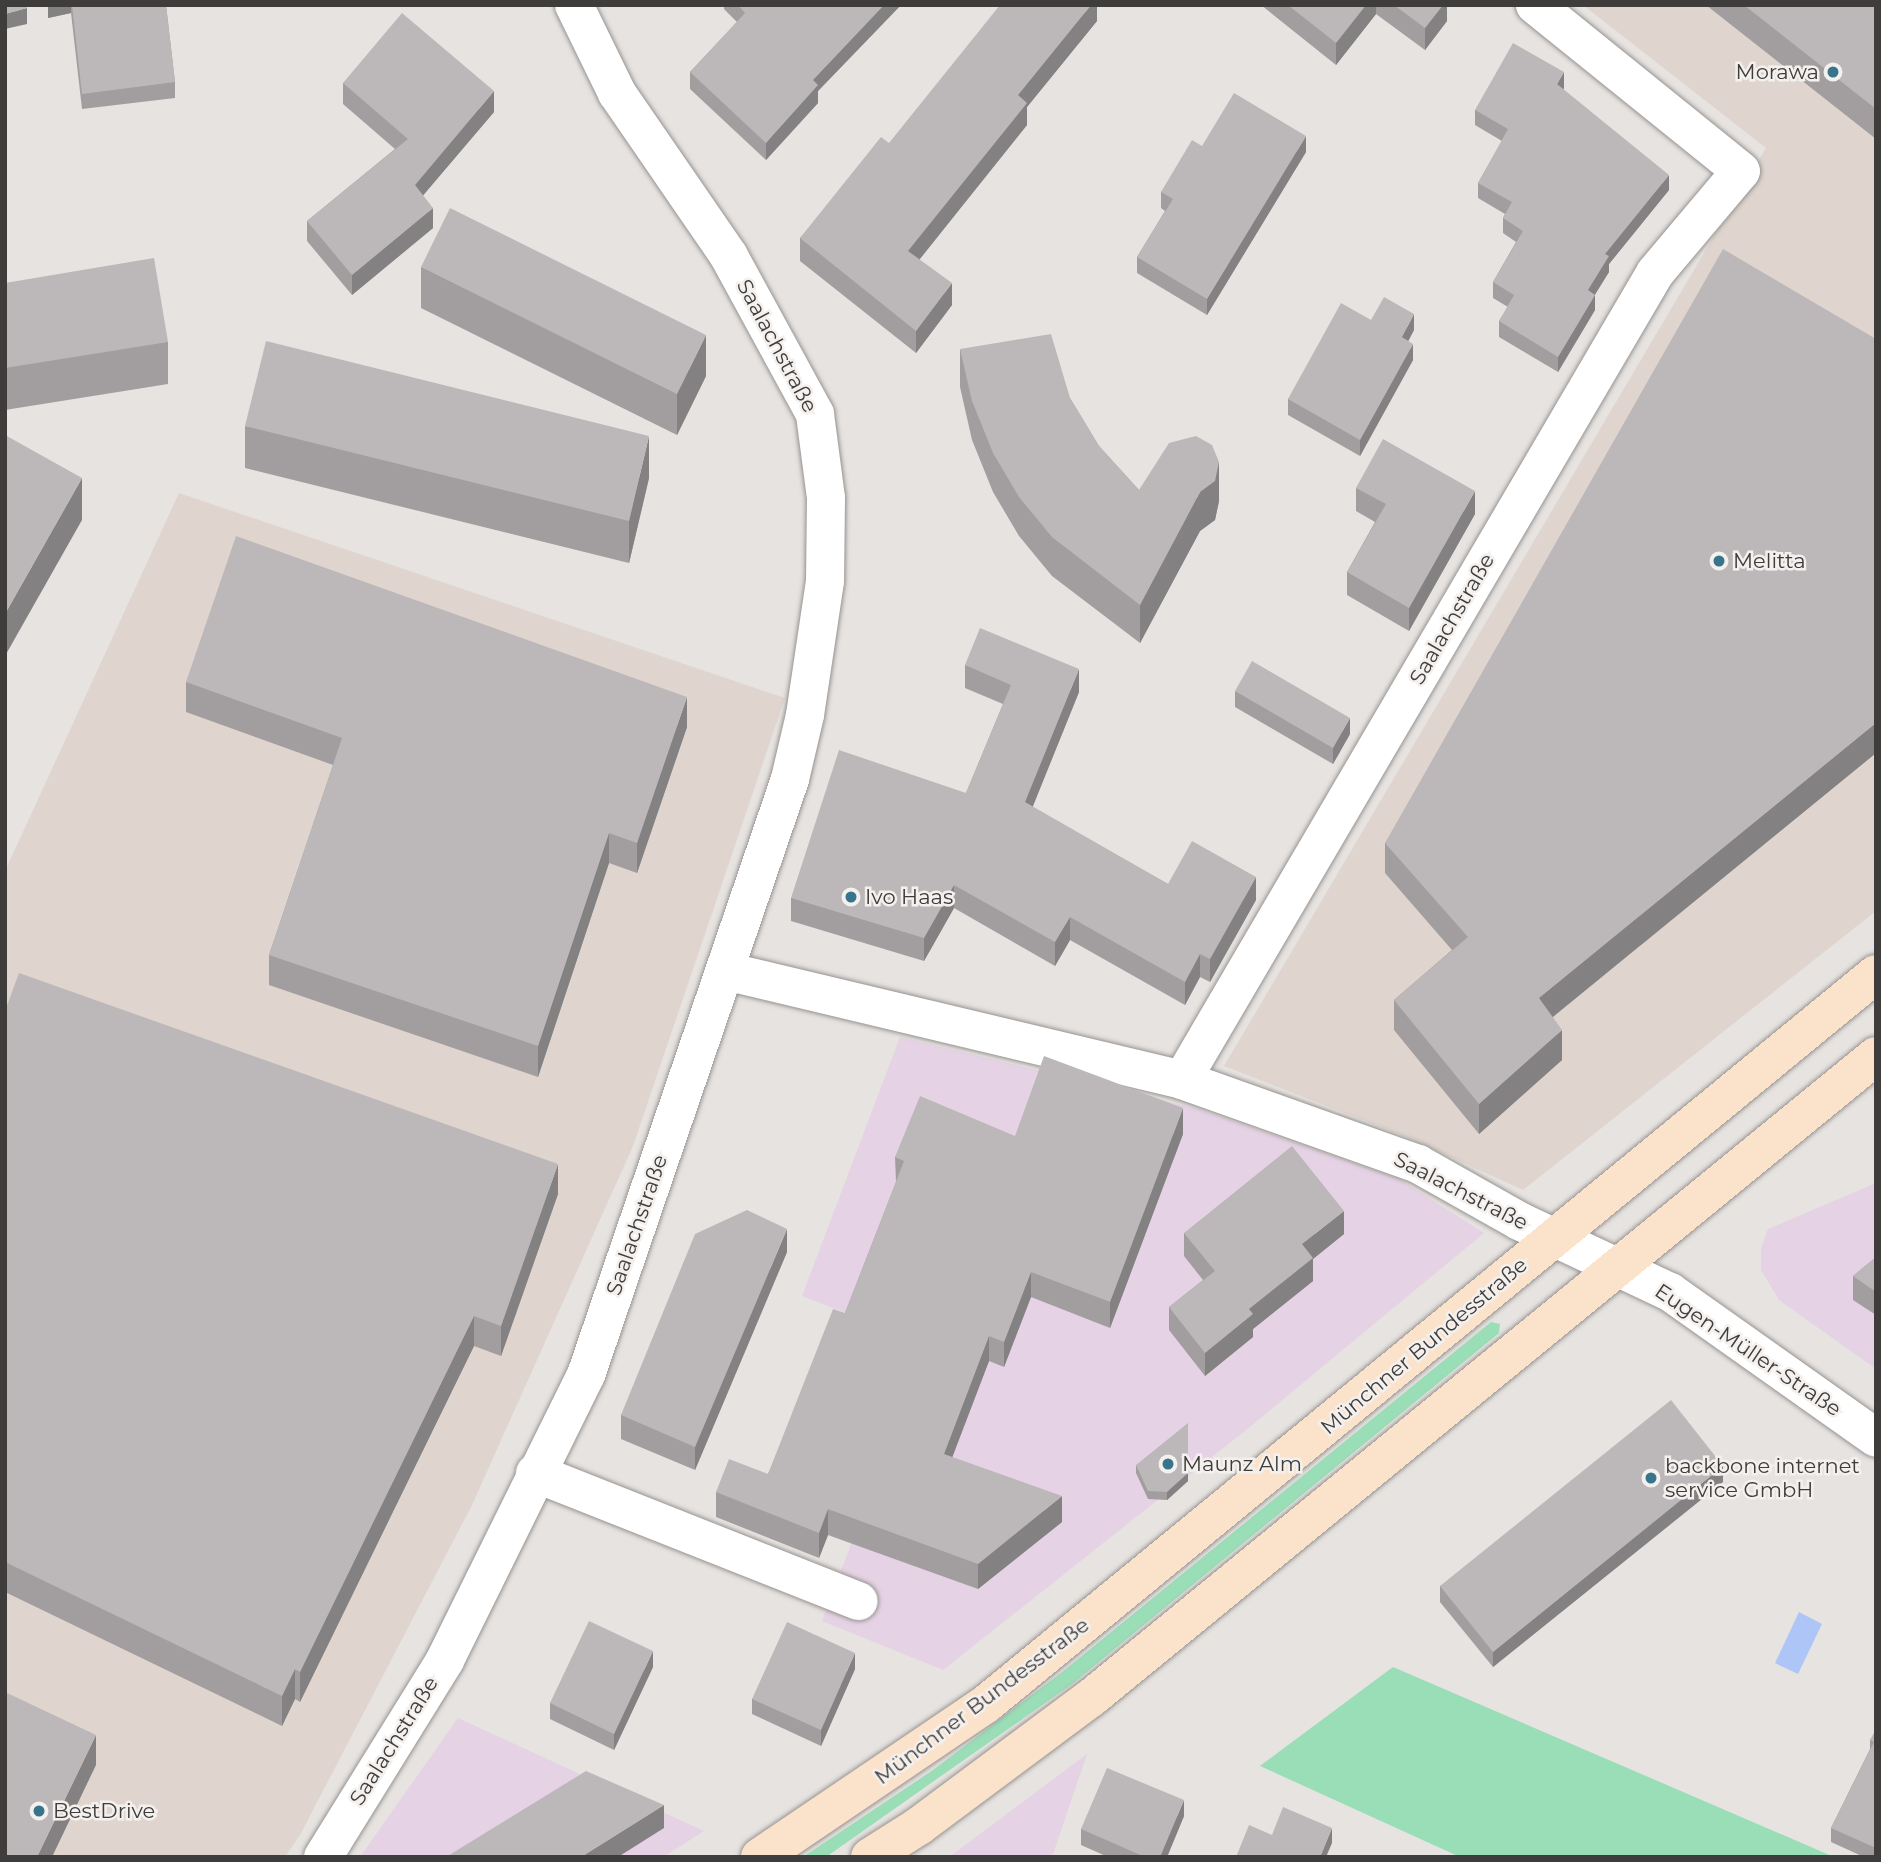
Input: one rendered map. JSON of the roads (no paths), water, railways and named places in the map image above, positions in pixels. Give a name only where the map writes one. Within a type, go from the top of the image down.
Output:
[{"type":"main road","name":"Münchner Bundesstraße","points":[[760,1857],[986,1704],[1876,974]]},
{"type":"main road","points":[[870,1857],[919,1826],[1091,1698],[1876,1056]]},
{"type":"street","name":"Saalachstraße","points":[[323,1857],[444,1660],[586,1375],[790,779],[805,715],[825,581],[826,498],[815,414],[729,256],[617,93],[574,5]]},
{"type":"street","name":"Saalachstraße","points":[[1182,1080],[1655,273],[1741,171],[1535,5]]},
{"type":"street","name":"Saalachstraße","points":[[725,971],[1182,1080],[1418,1164],[1618,1268]]},
{"type":"street","name":"Eugen-Müller-Straße","points":[[1618,1268],[1670,1293],[1876,1438]]},
{"type":"street","points":[[535,1473],[859,1601]]},
{"type":"water","points":[[1799,1612],[1822,1624],[1798,1674],[1775,1663]]},
{"type":"place","name":"Morawa","points":[[1833,72]]},
{"type":"place","name":"Melitta","points":[[1719,561]]},
{"type":"place","name":"Ivo Haas","points":[[851,897]]},
{"type":"place","name":"Maunz Alm","points":[[1168,1464]]},
{"type":"place","name":"backbone internet service GmbH","points":[[1651,1478]]},
{"type":"place","name":"BestDrive","points":[[39,1811]]}]
